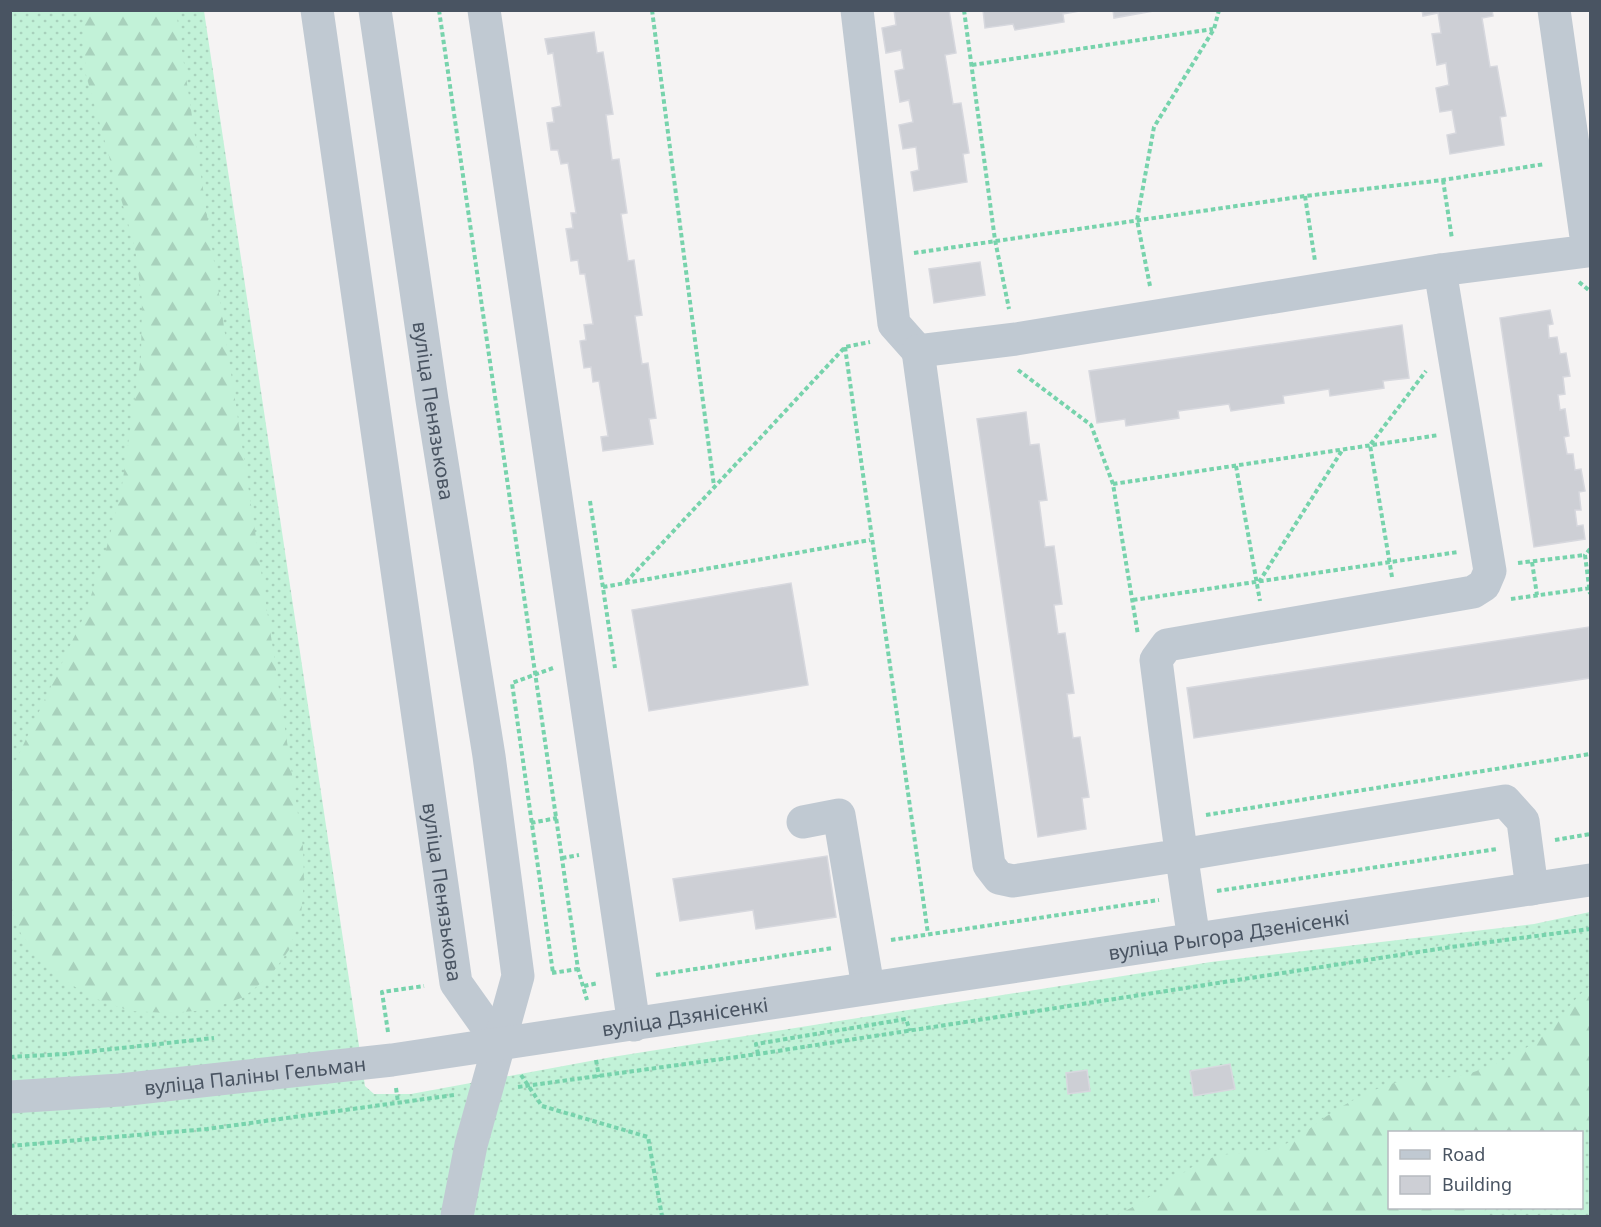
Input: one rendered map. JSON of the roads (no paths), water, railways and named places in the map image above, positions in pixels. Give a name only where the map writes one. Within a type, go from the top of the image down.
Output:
[{"type":"street","name":"вуліца Пенязькова","points":[[317,10],[456,983],[500,1045]]},
{"type":"street","name":"вуліца Пенязькова","points":[[375,10],[432,400],[489,756],[518,976],[500,1045]]},
{"type":"street","points":[[484,10],[634,1025]]},
{"type":"street","points":[[856,10],[894,324],[918,351],[988,865],[999,878],[1013,881],[1505,801],[1523,821],[1532,889]]},
{"type":"street","points":[[918,351],[1156,317],[1440,270],[1588,251],[1554,10]]},
{"type":"street","points":[[1194,939],[1156,660],[1167,645],[1473,592],[1484,585],[1490,571],[1469,430],[1450,339],[1440,270]]},
{"type":"street","points":[[803,822],[838,815],[868,987]]},
{"type":"street","name":"вуліца Рыгора Дзенісенкі","points":[[868,987],[1590,880]]},
{"type":"street","name":"вуліца Дзянісенкі","points":[[500,1045],[868,987]]},
{"type":"street","points":[[457,1216],[471,1144],[500,1045]]},
{"type":"street","name":"вуліца Паліны Гельман","points":[[10,1097],[120,1090],[392,1060],[500,1045]]}]
